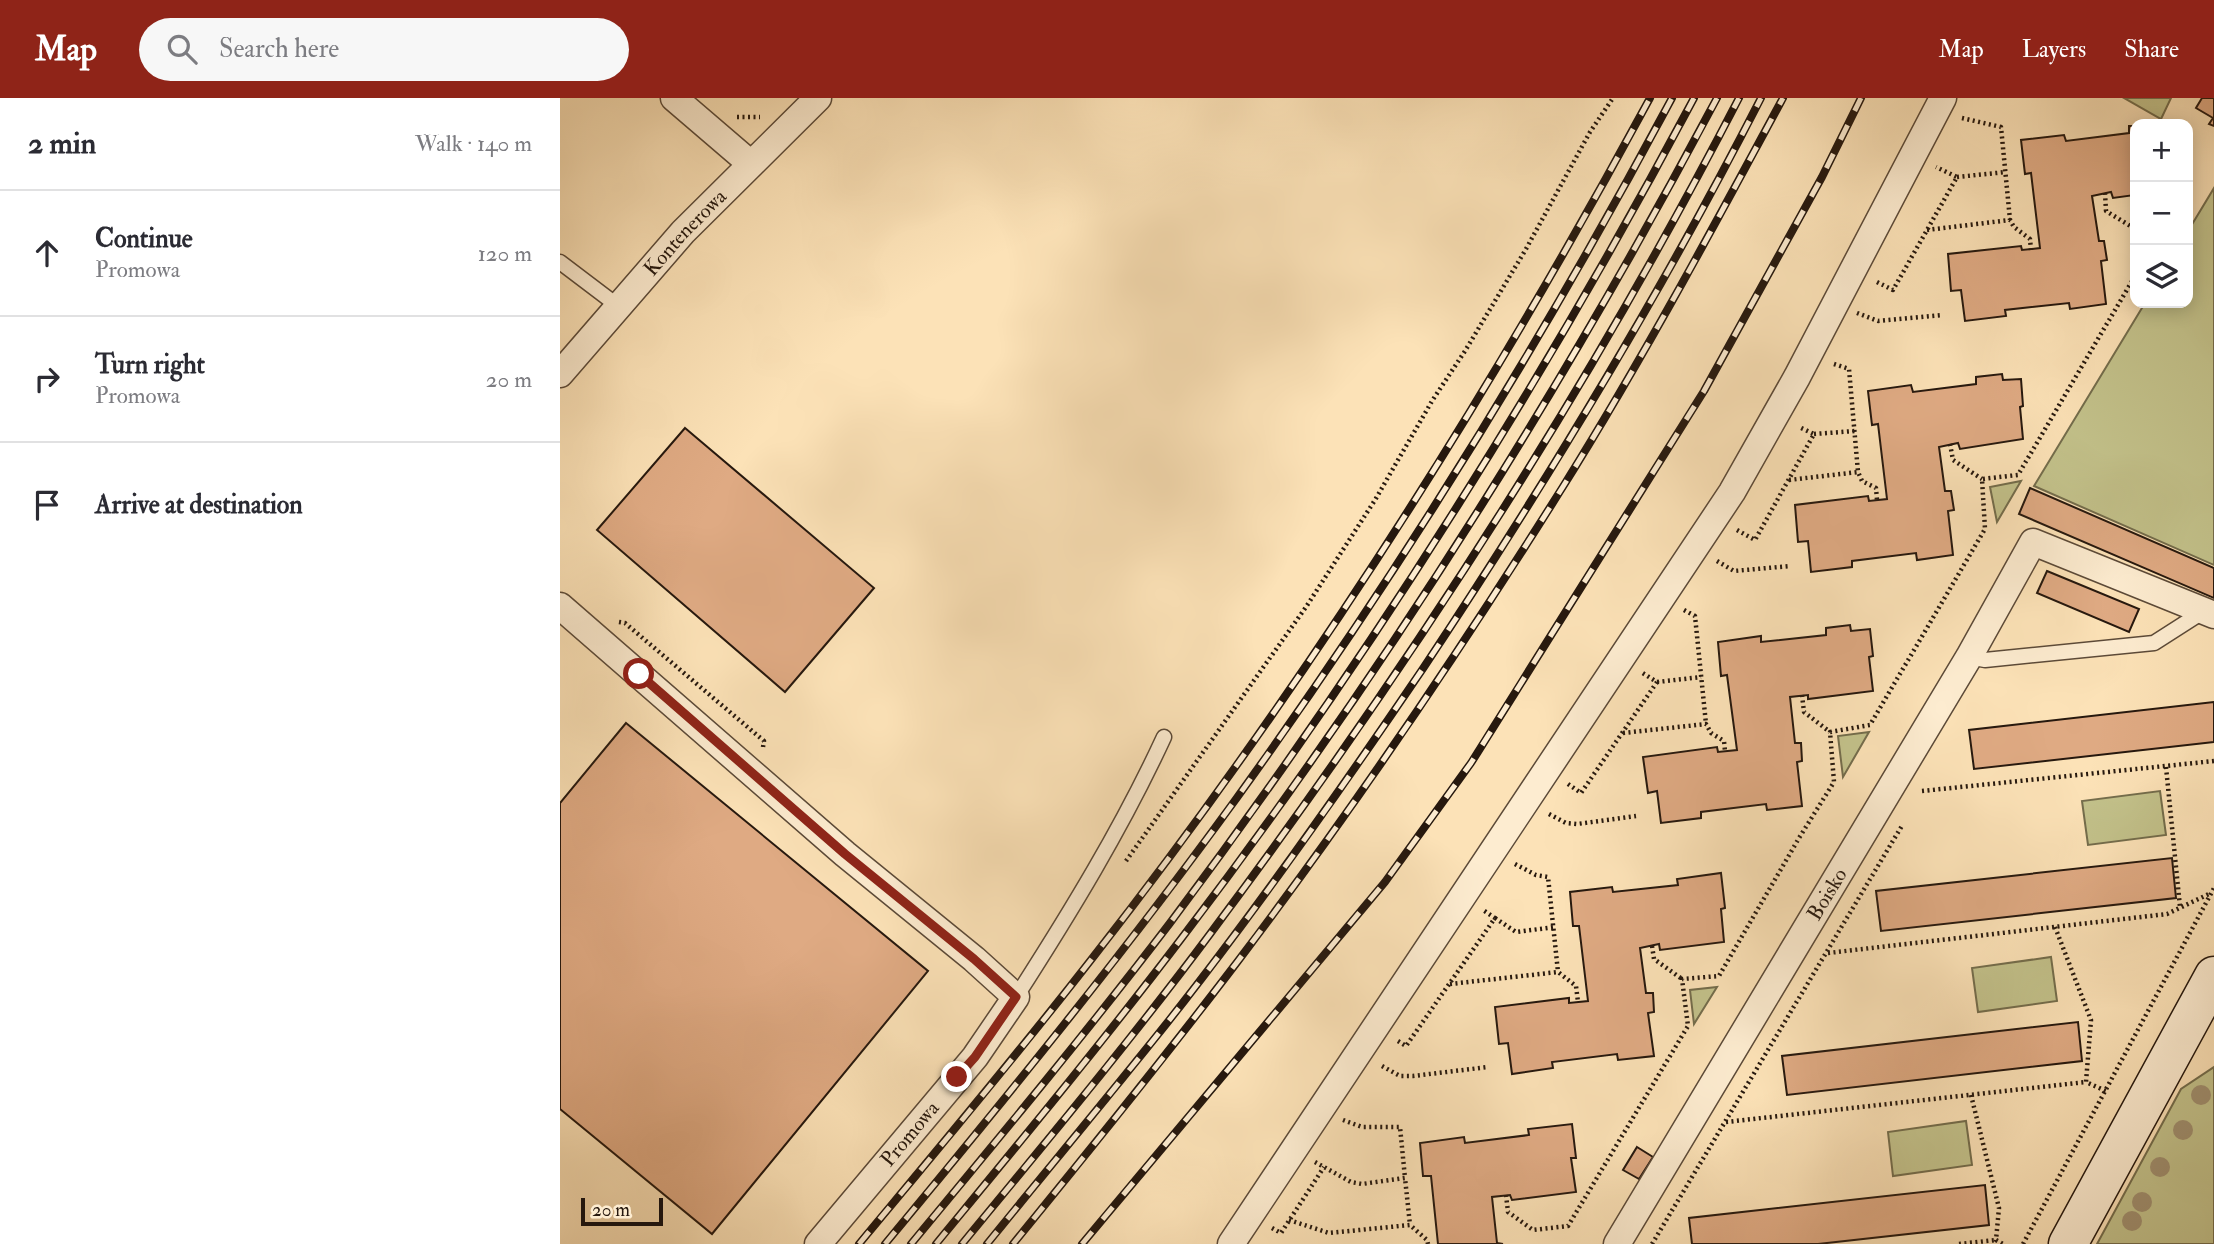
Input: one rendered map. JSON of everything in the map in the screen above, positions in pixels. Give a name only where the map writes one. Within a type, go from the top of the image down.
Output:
[{"type":"street","points":[[674,98],[751,164]]},
{"type":"street","name":"Kontenerowa","points":[[560,374],[683,232],[818,98]]},
{"type":"street","points":[[1231,1244],[1732,492],[1950,108]]},
{"type":"street","name":"Boisko","points":[[1617,1244],[1969,657],[2033,542],[2209,613]]},
{"type":"street","points":[[560,606],[845,854],[974,959],[1016,997]]},
{"type":"street","points":[[2068,1244],[2195,1025],[2214,976]]},
{"type":"street","name":"Promowa","points":[[818,1244],[975,1057],[1016,997]]},
{"type":"lane","points":[[560,262],[618,306]]},
{"type":"lane","points":[[1969,657],[1985,660],[2154,643],[2209,613]]},
{"type":"lane","points":[[1016,997],[1102,857],[1135,799],[1164,737]]},
{"type":"path","points":[[1124,863],[1306,607],[1361,521],[1527,249],[1590,132],[1613,98]]},
{"type":"path","points":[[700,120],[712,106],[724,114],[743,118],[760,117]]},
{"type":"path","points":[[1950,108],[2001,127],[2010,220],[2014,227],[2030,239],[2031,250]]},
{"type":"path","points":[[1937,158],[1934,166],[1957,177],[2006,172]]},
{"type":"path","points":[[1867,276],[1893,290],[1957,177]]},
{"type":"path","points":[[2105,193],[2106,211],[2130,225]]},
{"type":"path","points":[[1927,230],[2010,220]]},
{"type":"path","points":[[1950,444],[1953,460],[1982,479],[2018,475],[2130,285]]},
{"type":"path","points":[[1850,310],[1878,321],[1943,315]]},
{"type":"path","points":[[1823,361],[1849,369],[1858,472],[1862,481],[1876,488],[1877,500]]},
{"type":"path","points":[[1814,434],[1855,431]]},
{"type":"path","points":[[1788,480],[1858,472]]},
{"type":"path","points":[[1802,695],[1804,712],[1830,732],[1870,725],[1985,529],[1982,479]]},
{"type":"path","points":[[1713,559],[1734,571],[1790,566]]},
{"type":"path","points":[[1679,609],[1695,616],[1706,724],[1711,733],[1724,741],[1725,751]]},
{"type":"path","points":[[1657,682],[1701,677]]},
{"type":"path","points":[[1623,733],[1706,724]]},
{"type":"path","points":[[1652,946],[1654,959],[1682,979],[1719,976],[1834,782],[1830,732]]},
{"type":"path","points":[[1923,791],[2214,761]]},
{"type":"path","points":[[2166,767],[2180,908]]},
{"type":"path","points":[[1542,810],[1566,823],[1636,816]]},
{"type":"path","points":[[1508,860],[1548,877],[1558,972]]},
{"type":"path","points":[[1827,954],[2167,914],[2213,890]]},
{"type":"path","points":[[2024,1244],[2213,890]]},
{"type":"path","points":[[1495,918],[1517,932],[1555,927]]},
{"type":"path","points":[[2055,927],[2091,1020],[2086,1082]]},
{"type":"path","points":[[1449,984],[1558,972],[1576,986],[1578,1002]]},
{"type":"path","points":[[1506,1195],[1508,1212],[1533,1230],[1568,1226],[1688,1026],[1682,979]]},
{"type":"path","points":[[1375,1062],[1400,1076],[1488,1067]]},
{"type":"path","points":[[1726,1122],[2086,1082],[2106,1091]]},
{"type":"path","points":[[1971,1095],[1999,1208],[1996,1240]]},
{"type":"path","points":[[1339,1119],[1362,1127],[1400,1127],[1409,1225],[1427,1240],[1428,1244]]},
{"type":"path","points":[[1309,1158],[1350,1182],[1362,1184],[1405,1178]]},
{"type":"path","points":[[1265,1222],[1281,1233],[1324,1167]]},
{"type":"path","points":[[1289,1220],[1329,1233],[1409,1225]]},
{"type":"path","points":[[1959,1244],[1996,1240],[2003,1244]]},
{"type":"shaded area","points":[[2124,98],[2171,98],[2161,119]]},
{"type":"shaded area","points":[[2214,188],[2214,565],[2034,486],[2142,308],[2193,308],[2193,223]]},
{"type":"shaded area","points":[[2021,481],[1997,522],[1990,487]]},
{"type":"shaded area","points":[[1869,732],[1843,777],[1838,736]]},
{"type":"shaded area","points":[[2160,791],[2166,835],[2088,845],[2082,801]]},
{"type":"shaded area","points":[[2051,957],[2057,1001],[1978,1012],[1972,968]]},
{"type":"shaded area","points":[[1717,987],[1694,1024],[1690,990]]},
{"type":"shaded area","points":[[2214,1067],[2214,1244],[2097,1244],[2181,1089]]},
{"type":"shaded area","points":[[1966,1121],[1972,1165],[1893,1176],[1888,1132]]},
{"type":"building","points":[[2202,98],[2214,98],[2214,126],[2209,124],[2213,118],[2196,108]]},
{"type":"building","points":[[2130,126],[2130,196],[2113,198],[2111,192],[2092,196],[2099,241],[2104,241],[2107,260],[2101,261],[2106,304],[2070,309],[2069,303],[2005,310],[2006,316],[1965,321],[1961,290],[1951,291],[1948,254],[2021,246],[2022,250],[2040,248],[2031,173],[2025,174],[2021,140],[2064,135],[2066,141],[2129,133]]},
{"type":"building","points":[[2002,374],[2003,380],[2021,379],[2023,439],[1960,449],[1958,443],[1939,447],[1945,491],[1951,491],[1954,510],[1948,511],[1953,555],[1917,560],[1916,553],[1852,561],[1852,567],[1811,572],[1808,541],[1798,542],[1795,505],[1868,496],[1869,501],[1887,499],[1878,424],[1872,425],[1868,391],[1911,385],[1913,392],[1976,384],[1976,377]]},
{"type":"building","points":[[685,428],[874,588],[785,692],[597,530]]},
{"type":"building","points":[[2030,488],[2214,568],[2214,598],[2019,514]]},
{"type":"building","points":[[2047,571],[2139,609],[2129,632],[2037,593]]},
{"type":"building","points":[[1850,625],[1851,631],[1870,629],[1873,656],[1869,657],[1873,691],[1808,699],[1808,695],[1790,697],[1795,743],[1801,743],[1802,761],[1797,762],[1802,806],[1767,810],[1766,804],[1701,812],[1701,818],[1661,823],[1657,791],[1648,793],[1643,757],[1717,747],[1718,752],[1737,750],[1727,675],[1721,676],[1718,642],[1761,636],[1761,642],[1826,635],[1826,628]]},
{"type":"building","points":[[2214,702],[2214,742],[1974,769],[1969,730]]},
{"type":"building","points":[[626,723],[928,971],[712,1234],[560,1109],[560,803]]},
{"type":"building","points":[[2172,858],[2176,898],[1881,931],[1876,891]]},
{"type":"building","points":[[1721,873],[1725,908],[1721,909],[1724,942],[1660,950],[1659,944],[1640,948],[1646,993],[1653,993],[1654,1012],[1648,1013],[1654,1056],[1618,1060],[1617,1054],[1552,1062],[1553,1068],[1512,1074],[1508,1043],[1499,1044],[1495,1007],[1569,998],[1569,1003],[1588,1001],[1579,926],[1573,926],[1570,892],[1612,887],[1613,892],[1678,885],[1677,879]]},
{"type":"building","points":[[2078,1022],[2082,1061],[1787,1095],[1782,1056]]},
{"type":"building","points":[[1572,1124],[1576,1158],[1571,1158],[1576,1192],[1512,1200],[1510,1195],[1492,1197],[1497,1243],[1503,1244],[1438,1244],[1431,1176],[1423,1176],[1420,1143],[1464,1137],[1465,1143],[1529,1135],[1528,1129]]},
{"type":"building","points":[[1637,1147],[1653,1157],[1639,1179],[1623,1170]]},
{"type":"building","points":[[1985,1185],[1989,1225],[1818,1244],[1692,1244],[1689,1218]]},
{"type":"railway","points":[[859,1244],[1094,956],[1247,751],[1390,539],[1458,431],[1524,321],[1650,98]]},
{"type":"railway","points":[[885,1244],[1108,969],[1296,715],[1466,456],[1572,278],[1672,98]]},
{"type":"railway","points":[[911,1244],[1139,964],[1313,724],[1382,623],[1513,417],[1636,205],[1694,98]]},
{"type":"railway","points":[[936,1244],[1151,978],[1256,839],[1328,737],[1398,634],[1532,423],[1596,316],[1717,98]]},
{"type":"railway","points":[[962,1244],[1180,974],[1355,733],[1492,527],[1557,422],[1681,207],[1739,98]]},
{"type":"railway","points":[[987,1244],[1167,1023],[1234,936],[1424,667],[1601,387],[1683,244],[1761,98]]},
{"type":"railway","points":[[1013,1244],[1127,1104],[1238,961],[1324,845],[1447,667],[1564,485],[1621,390],[1704,245],[1783,98]]},
{"type":"railway","points":[[1082,1244],[1385,882],[1471,763],[1704,391],[1822,177],[1861,98]]},
{"type":"route","points":[[639,674],[845,854],[974,959],[1016,997],[975,1057],[957,1077]]}]
